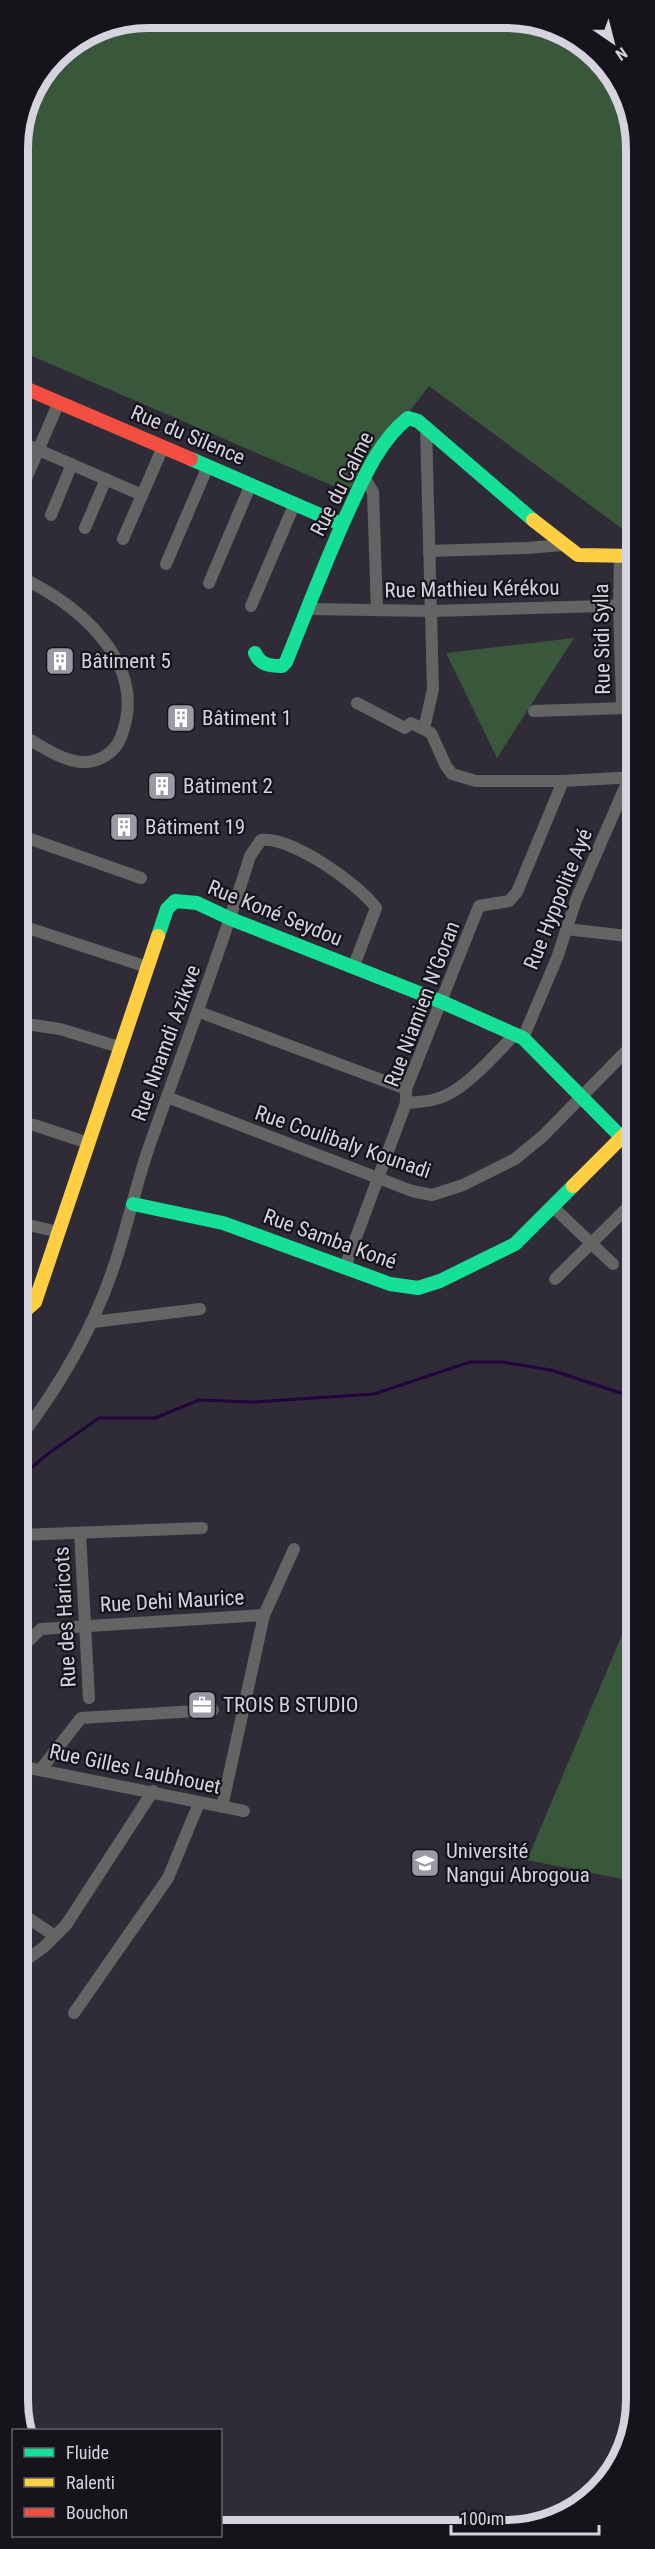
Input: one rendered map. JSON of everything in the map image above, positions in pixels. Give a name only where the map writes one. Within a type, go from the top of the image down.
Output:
[{"type":"street","name":"Rue du Silence","points":[[29,390],[341,524]]},
{"type":"street","points":[[29,473],[59,402]]},
{"type":"street","name":"Rue du Calme","points":[[255,653],[256,659],[263,664],[284,665],[309,609],[341,524],[396,425],[403,420],[413,418],[426,427]]},
{"type":"street","points":[[426,427],[563,545],[578,555],[626,556]]},
{"type":"street","points":[[424,729],[433,689],[426,427]]},
{"type":"street","points":[[29,446],[142,495]]},
{"type":"street","points":[[123,539],[163,447]]},
{"type":"street","points":[[51,514],[72,465]]},
{"type":"street","points":[[166,564],[208,466]]},
{"type":"street","points":[[85,528],[106,479]]},
{"type":"street","points":[[365,479],[373,492],[377,610]]},
{"type":"street","points":[[209,583],[251,484]]},
{"type":"street","points":[[252,606],[295,503]]},
{"type":"street","points":[[429,550],[527,549],[563,545]]},
{"type":"street","name":"Rue Sidi Sylla","points":[[620,556],[622,703],[626,706]]},
{"type":"street","points":[[29,582],[54,595],[92,625],[122,670],[127,691],[127,711],[119,743],[111,752],[96,760],[82,762],[68,759],[29,739]]},
{"type":"street","name":"Rue Mathieu Kérékou","points":[[309,609],[431,611],[626,606]]},
{"type":"street","points":[[621,646],[626,646]]},
{"type":"street","points":[[357,703],[405,728],[411,723],[432,733],[446,766],[452,774],[476,781],[562,781],[626,776]]},
{"type":"street","points":[[534,711],[626,709]]},
{"type":"street","name":"Rue Niamien N'Goran","points":[[345,1267],[406,1103],[406,1089],[479,906],[509,902],[517,892],[562,781]]},
{"type":"street","name":"Rue Hyppolite Ayé","points":[[519,1036],[567,929],[576,900],[626,791]]},
{"type":"street","name":"Rue Nnamdi Azikwe","points":[[28,1425],[66,1370],[93,1322],[113,1269],[148,1150],[199,1012],[250,856],[261,840],[273,838],[283,841],[310,855],[369,898],[376,908],[353,968]]},
{"type":"street","points":[[29,839],[141,878]]},
{"type":"street","name":"Rue Koné Seydou","points":[[28,1309],[35,1302],[167,909],[175,901],[190,900],[213,909],[231,919],[442,1002],[519,1036],[626,1142]]},
{"type":"street","points":[[29,928],[147,967]]},
{"type":"street","points":[[567,929],[626,936]]},
{"type":"street","points":[[199,1012],[406,1089]]},
{"type":"street","points":[[29,1024],[60,1029],[119,1047]]},
{"type":"street","points":[[406,1103],[439,1099],[448,1094],[519,1036]]},
{"type":"street","name":"Rue Coulibaly Kounadi","points":[[167,1097],[412,1191],[432,1195],[463,1185],[515,1159],[543,1136],[626,1052]]},
{"type":"street","points":[[29,1125],[88,1143]]},
{"type":"street","name":"Rue Samba Koné","points":[[133,1204],[223,1223],[390,1284],[418,1288],[440,1281],[515,1244],[554,1208],[626,1134]]},
{"type":"street","points":[[554,1208],[612,1264]]},
{"type":"street","points":[[555,1279],[626,1209]]},
{"type":"street","points":[[29,1225],[59,1232]]},
{"type":"street","points":[[93,1322],[200,1309]]},
{"type":"street","points":[[28,1535],[202,1528]]},
{"type":"street","name":"Rue des Haricots","points":[[80,1533],[83,1625],[89,1698]]},
{"type":"street","name":"Rue Dehi Maurice","points":[[28,1641],[41,1629],[264,1615],[294,1549]]},
{"type":"street","points":[[222,1807],[264,1615]]},
{"type":"street","points":[[41,1769],[81,1718],[213,1710]]},
{"type":"street","name":"Rue Gilles Laubhouet","points":[[28,1767],[244,1811]]},
{"type":"street","points":[[28,1958],[66,1925],[153,1791]]},
{"type":"street","points":[[74,2013],[168,1878],[199,1803]]},
{"type":"street","points":[[28,1918],[55,1936]]},
{"type":"green space","points":[[507,28],[530,31],[553,38],[583,56],[583,72],[600,72],[610,88],[617,102],[625,132],[626,532],[429,386],[347,492],[29,355],[29,140],[38,102],[58,69],[75,53],[102,38],[140,29]]},
{"type":"green space","points":[[574,638],[497,758],[446,653]]},
{"type":"green space","points":[[626,1626],[626,1880],[527,1860]]},
{"type":"waterway","points":[[28,1470],[99,1418],[155,1418],[199,1400],[253,1402],[374,1394],[470,1362],[502,1362],[551,1370],[626,1395]]},
{"type":"traffic: fast","points":[[255,653],[266,664],[282,666],[286,662],[331,550],[365,475],[388,438],[408,418],[418,421],[533,520]]},
{"type":"traffic: fast","points":[[191,459],[341,524]]},
{"type":"traffic: fast","points":[[158,936],[167,909],[175,901],[197,903],[231,919],[442,1002],[523,1038],[626,1142]]},
{"type":"traffic: fast","points":[[133,1204],[223,1223],[390,1284],[418,1288],[440,1281],[515,1244],[573,1186]]},
{"type":"traffic: slow","points":[[533,520],[578,555],[626,556]]},
{"type":"traffic: slow","points":[[28,1308],[35,1302],[158,936]]},
{"type":"traffic: slow","points":[[573,1186],[626,1133]]},
{"type":"traffic: jam","points":[[29,390],[191,459]]},
{"type":"place","name":"Bâtiment 5","points":[[60,661]]},
{"type":"place","name":"Bâtiment 1","points":[[181,718]]},
{"type":"place","name":"Bâtiment 2","points":[[162,786]]},
{"type":"place","name":"Bâtiment 19","points":[[124,827]]},
{"type":"place","name":"TROIS B STUDIO","points":[[202,1705]]},
{"type":"place","name":"Université Nangui Abrogoua","points":[[425,1863]]}]
